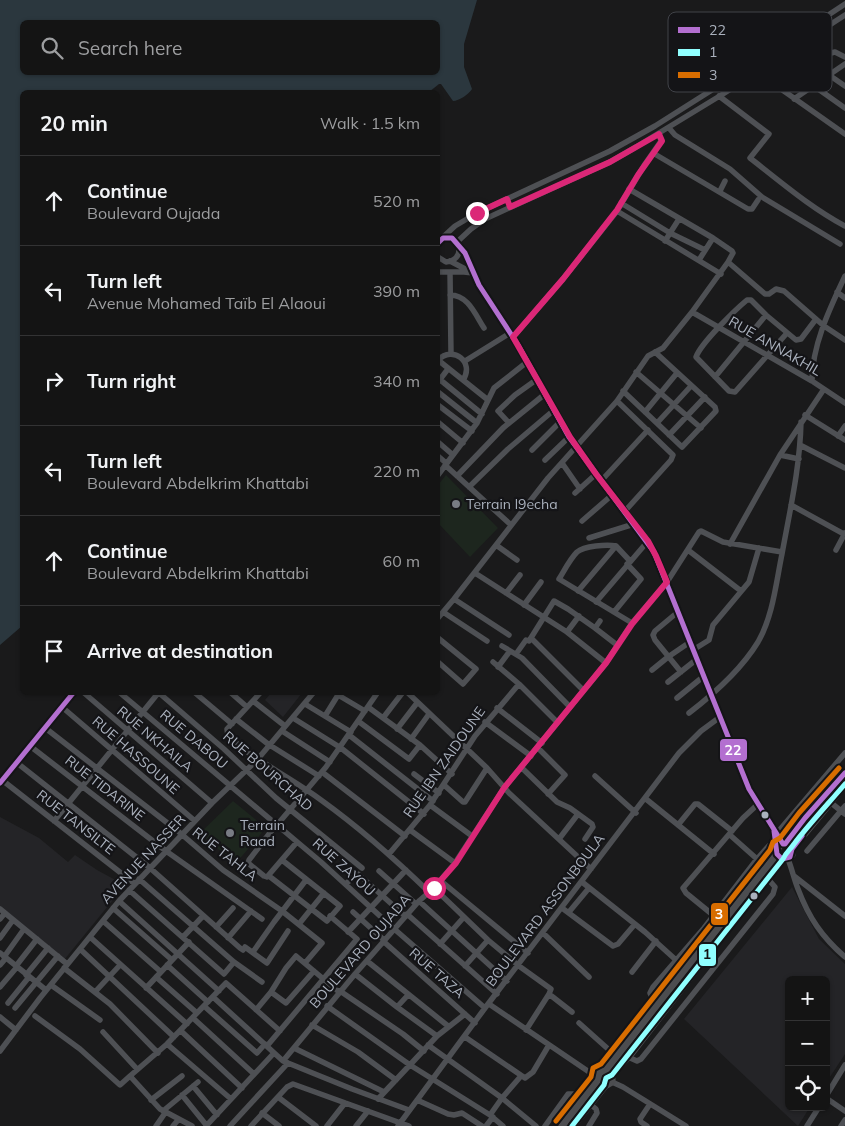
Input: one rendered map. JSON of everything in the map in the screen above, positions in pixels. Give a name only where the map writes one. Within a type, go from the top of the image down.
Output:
[{"type":"main road","points":[[573,1126],[605,1086],[605,1076],[617,1057],[656,1006],[782,851],[805,818],[845,773]]},
{"type":"main road","points":[[782,851],[792,849],[845,785]]},
{"type":"main road","points":[[562,1126],[582,1099],[628,1057],[768,879],[782,851]]},
{"type":"main road","points":[[646,1019],[654,1024]]},
{"type":"main road","points":[[633,1036],[640,1041]]},
{"type":"street","points":[[832,13],[845,4]]},
{"type":"street","points":[[832,23],[845,15]]},
{"type":"street","points":[[832,53],[835,52],[845,57]]},
{"type":"street","points":[[832,73],[845,64]]},
{"type":"street","points":[[832,77],[845,86]]},
{"type":"street","points":[[440,240],[459,223],[610,151],[655,126],[709,92]]},
{"type":"street","points":[[440,264],[456,258],[458,244],[481,221],[610,162],[669,128],[725,92]]},
{"type":"street","points":[[786,92],[845,134]]},
{"type":"street","points":[[794,98],[804,92]]},
{"type":"street","points":[[822,92],[845,108]]},
{"type":"street","points":[[719,96],[769,134],[750,158],[785,186],[845,226]]},
{"type":"street","points":[[669,128],[675,135],[730,169],[762,198],[840,244]]},
{"type":"street","points":[[465,361],[512,335],[563,279],[621,204],[662,141],[659,134]]},
{"type":"street","points":[[653,153],[748,209],[752,209],[758,200]]},
{"type":"street","points":[[720,191],[726,181]]},
{"type":"street","points":[[440,616],[576,446],[617,401],[648,356],[664,348],[721,274],[733,252],[713,238],[629,189]]},
{"type":"street","points":[[507,199],[510,207]]},
{"type":"street","points":[[621,204],[670,233],[705,250]]},
{"type":"street","points":[[617,210],[721,274]]},
{"type":"street","points":[[665,241],[679,219]]},
{"type":"street","points":[[440,241],[449,238],[458,244],[468,259],[473,273],[512,335],[570,437],[601,481],[648,541],[667,582],[740,769],[757,805],[775,834],[804,904],[820,932],[845,957]]},
{"type":"street","points":[[699,260],[713,238]]},
{"type":"street","points":[[440,258],[473,273]]},
{"type":"street","points":[[728,262],[765,294],[780,289],[824,326],[845,340]]},
{"type":"street","points":[[440,272],[473,273]]},
{"type":"street","points":[[450,272],[451,354]]},
{"type":"street","points":[[812,381],[814,358],[824,326],[845,276]]},
{"type":"street","points":[[838,292],[845,298]]},
{"type":"street","points":[[450,295],[459,296],[465,300],[484,328]]},
{"type":"street","points":[[787,333],[735,392],[730,391],[714,377],[696,356],[719,328],[747,300],[751,300],[796,340],[799,340],[816,319]]},
{"type":"street","name":"RUE ANNAKHIL","points":[[692,312],[845,402]]},
{"type":"street","points":[[714,377],[766,315]]},
{"type":"street","points":[[623,391],[682,448],[716,410],[705,397],[655,352]]},
{"type":"street","points":[[440,358],[451,354],[458,355],[465,361],[466,372],[462,380]]},
{"type":"street","points":[[440,362],[488,400]]},
{"type":"street","points":[[440,472],[472,431],[496,385],[527,362]]},
{"type":"street","points":[[440,378],[448,369]]},
{"type":"street","points":[[636,372],[701,428]]},
{"type":"street","points":[[645,412],[677,373]]},
{"type":"street","points":[[509,423],[498,412],[515,395],[536,380]]},
{"type":"street","points":[[440,382],[482,414]]},
{"type":"street","points":[[657,424],[692,386]]},
{"type":"street","points":[[782,552],[730,544],[780,455],[824,389]]},
{"type":"street","points":[[440,394],[477,423]]},
{"type":"street","points":[[457,476],[509,423],[545,394]]},
{"type":"street","points":[[669,435],[705,397]]},
{"type":"street","points":[[617,401],[672,452],[673,457],[625,511]]},
{"type":"street","points":[[440,407],[472,431]]},
{"type":"street","points":[[469,487],[508,449],[554,410]]},
{"type":"street","points":[[805,415],[845,440]]},
{"type":"street","points":[[532,450],[561,421]]},
{"type":"street","points":[[689,713],[712,695],[742,664],[760,636],[772,603],[782,552],[799,459],[801,422]]},
{"type":"street","points":[[440,424],[463,443]]},
{"type":"street","points":[[838,436],[845,426]]},
{"type":"street","points":[[601,481],[648,430]]},
{"type":"street","points":[[545,460],[570,437]]},
{"type":"street","points":[[440,444],[453,456]]},
{"type":"street","points":[[800,445],[845,468]]},
{"type":"street","points":[[780,455],[799,459]]},
{"type":"street","points":[[440,458],[511,525]]},
{"type":"street","points":[[562,463],[577,491],[596,474]]},
{"type":"street","points":[[582,521],[612,495]]},
{"type":"street","points":[[791,505],[844,537],[836,550]]},
{"type":"street","points":[[589,538],[634,524]]},
{"type":"street","name":"BOULEVARD OUJADA","points":[[230,1126],[285,1062],[327,1006],[417,902],[441,881],[456,863],[504,788],[606,663],[632,624],[667,582],[700,531],[720,542],[730,544]]},
{"type":"street","points":[[596,602],[628,562],[648,541]]},
{"type":"street","points":[[496,545],[517,560]]},
{"type":"street","points":[[614,612],[641,579],[616,546],[603,545],[580,550],[559,579],[632,624]]},
{"type":"street","points":[[578,591],[616,546]]},
{"type":"street","points":[[693,650],[708,640],[713,625],[751,579],[759,548]]},
{"type":"street","points":[[688,550],[741,591]]},
{"type":"street","points":[[475,573],[567,632],[606,663]]},
{"type":"street","points":[[506,593],[520,575]]},
{"type":"street","points":[[524,605],[541,582]]},
{"type":"street","points":[[454,600],[509,635]]},
{"type":"street","points":[[557,722],[496,664],[526,640],[529,641],[554,600],[579,616],[617,645]]},
{"type":"street","points":[[443,612],[486,641]]},
{"type":"street","points":[[678,612],[653,633],[655,640],[681,672]]},
{"type":"street","points":[[567,632],[579,616]]},
{"type":"street","points":[[595,628],[600,621]]},
{"type":"street","points":[[531,638],[583,690]]},
{"type":"street","points":[[440,640],[476,669],[463,684],[440,664]]},
{"type":"street","points":[[652,670],[668,656],[690,642]]},
{"type":"street","points":[[502,646],[527,663],[570,707]]},
{"type":"street","points":[[668,682],[697,659]]},
{"type":"street","points":[[677,698],[704,676]]},
{"type":"street","name":"RUE IBN ZAIDOUNE","points":[[389,854],[432,803],[485,722],[519,684]]},
{"type":"street","points":[[1,782],[72,695]]},
{"type":"street","name":"RUE NKHAILA","points":[[86,695],[212,803]]},
{"type":"street","name":"RUE DABOU","points":[[122,695],[230,785]]},
{"type":"street","points":[[54,821],[157,695]]},
{"type":"street","name":"RUE BOURCHAD","points":[[161,695],[276,798],[292,809],[362,868]]},
{"type":"street","points":[[198,695],[234,722],[321,774],[406,836]]},
{"type":"street","points":[[233,695],[247,707]]},
{"type":"street","points":[[258,695],[226,731],[228,736],[256,760],[263,762],[308,791],[389,854],[464,917],[488,940],[551,990],[526,1030]]},
{"type":"street","name":"AVENUE NASSER","points":[[1,1047],[33,1014],[46,990],[119,901],[212,803],[256,760],[312,695]]},
{"type":"street","points":[[325,716],[338,695],[383,718],[420,745],[452,774]]},
{"type":"street","points":[[282,860],[340,906],[327,921],[269,876],[264,876],[250,866],[248,862],[277,825],[308,791],[341,748],[376,695]]},
{"type":"street","points":[[383,718],[402,695]]},
{"type":"street","points":[[408,695],[591,869]]},
{"type":"street","points":[[253,701],[284,729],[330,762]]},
{"type":"street","points":[[398,729],[417,703]]},
{"type":"street","points":[[305,704],[350,734],[472,836]]},
{"type":"street","name":"RUE HASSOUNE","points":[[62,707],[195,821]]},
{"type":"street","points":[[497,708],[540,745],[565,775],[548,794]]},
{"type":"street","points":[[411,739],[429,714]]},
{"type":"street","name":"BOULEVARD ASSONBOULA","points":[[399,1124],[688,742],[720,717]]},
{"type":"street","points":[[292,718],[341,748],[424,814]]},
{"type":"street","points":[[358,722],[409,759],[420,745]]},
{"type":"street","points":[[485,722],[531,756]]},
{"type":"street","name":"RUE TAHLA","points":[[44,728],[179,832],[181,836],[223,870],[282,911],[322,943],[305,963]]},
{"type":"street","name":"RUE TIDARINE","points":[[30,746],[166,851],[262,919]]},
{"type":"street","points":[[656,1006],[650,991],[704,928],[775,834],[845,753]]},
{"type":"street","points":[[16,762],[150,868],[242,950],[245,947],[266,963],[288,932]]},
{"type":"street","points":[[444,785],[465,802],[487,768]]},
{"type":"street","points":[[522,768],[557,802],[570,808],[593,826],[584,839]]},
{"type":"street","points":[[414,774],[439,793]]},
{"type":"street","points":[[595,776],[636,813]]},
{"type":"street","name":"RUE TANSILTE","points":[[1,782],[137,881],[234,962],[262,982]]},
{"type":"street","name":"RUE ZAYOU","points":[[230,785],[487,1006],[584,1068],[605,1076]]},
{"type":"street","points":[[646,799],[714,854]]},
{"type":"street","points":[[807,851],[844,810],[830,802]]},
{"type":"street","points":[[678,825],[695,804],[698,804],[757,858]]},
{"type":"street","points":[[713,915],[683,889],[757,805]]},
{"type":"street","points":[[559,840],[578,814]]},
{"type":"street","points":[[410,830],[456,863]]},
{"type":"street","points":[[269,876],[297,842]]},
{"type":"street","points":[[348,932],[406,870]]},
{"type":"street","points":[[379,871],[452,931],[507,981]]},
{"type":"street","points":[[346,884],[355,874],[358,874],[496,994]]},
{"type":"street","points":[[794,876],[845,916]]},
{"type":"street","points":[[628,1057],[637,1061],[641,1059],[773,894],[775,887],[768,879]]},
{"type":"street","points":[[253,952],[306,880]]},
{"type":"street","points":[[441,881],[528,954]]},
{"type":"street","points":[[582,882],[635,924],[676,960]]},
{"type":"street","points":[[569,912],[588,888]]},
{"type":"street","points":[[129,890],[224,974],[234,962]]},
{"type":"street","points":[[299,924],[324,893]]},
{"type":"street","points":[[119,901],[219,990]]},
{"type":"street","points":[[113,908],[172,960]]},
{"type":"street","points":[[216,927],[233,908]]},
{"type":"street","points":[[562,908],[613,946],[618,944],[635,924]]},
{"type":"street","points":[[0,919],[3,911],[58,956],[66,966],[123,1017],[158,1053]]},
{"type":"street","points":[[228,938],[251,911]]},
{"type":"street","name":"RUE TAZA","points":[[353,912],[475,1023]]},
{"type":"street","points":[[182,937],[203,916]]},
{"type":"street","points":[[209,1002],[257,1053],[280,1031],[356,939],[330,916]]},
{"type":"street","points":[[440,944],[464,917]]},
{"type":"street","points":[[0,938],[13,920]]},
{"type":"street","points":[[103,920],[159,974],[195,1016],[254,1074]]},
{"type":"street","points":[[704,928],[712,936]]},
{"type":"street","points":[[0,965],[4,956],[24,929]]},
{"type":"street","points":[[544,933],[589,977]]},
{"type":"street","points":[[90,937],[186,1024]]},
{"type":"street","points":[[0,987],[37,939]]},
{"type":"street","points":[[464,966],[488,940]]},
{"type":"street","points":[[146,988],[188,942]]},
{"type":"street","points":[[632,972],[656,942]]},
{"type":"street","points":[[8,1003],[48,948]]},
{"type":"street","points":[[80,949],[174,1037]]},
{"type":"street","points":[[4,956],[46,990]]},
{"type":"street","points":[[14,1008],[58,956]]},
{"type":"street","points":[[256,1010],[296,956],[340,992],[385,1021],[424,1051]]},
{"type":"street","points":[[366,961],[448,1026]]},
{"type":"street","points":[[95,992],[120,965]]},
{"type":"street","points":[[167,965],[209,1002],[266,1045],[285,1062],[409,1110]]},
{"type":"street","points":[[271,992],[286,1003],[314,971]]},
{"type":"street","points":[[355,974],[436,1036]]},
{"type":"street","points":[[33,1014],[80,1049],[120,1085],[137,1068],[158,1053],[226,983],[280,1031]]},
{"type":"street","points":[[51,984],[100,1020]]},
{"type":"street","points":[[549,994],[572,1012]]},
{"type":"street","points":[[396,1007],[408,995]]},
{"type":"street","points":[[327,1006],[410,1065],[491,1116],[503,1126]]},
{"type":"street","points":[[378,1099],[436,1036],[465,1014]]},
{"type":"street","points":[[0,1017],[16,1030]]},
{"type":"street","points":[[579,1023],[617,1057]]},
{"type":"street","points":[[312,1025],[358,1052],[396,1080]]},
{"type":"street","points":[[180,1030],[242,1088]]},
{"type":"street","points":[[103,1032],[137,1068]]},
{"type":"street","points":[[465,1037],[526,1078],[533,1072],[549,1045]]},
{"type":"street","points":[[167,1044],[231,1100]]},
{"type":"street","points":[[428,1045],[502,1098],[536,1126]]},
{"type":"street","points":[[294,1048],[384,1092]]},
{"type":"street","points":[[182,1095],[207,1126],[274,1053]]},
{"type":"street","points":[[830,1090],[845,1064]]},
{"type":"street","points":[[130,1076],[164,1112],[192,1126]]},
{"type":"street","points":[[151,1100],[182,1076]]},
{"type":"street","points":[[486,1126],[502,1098],[521,1076]]},
{"type":"street","points":[[605,1076],[686,1126]]},
{"type":"street","points":[[156,1126],[164,1112],[195,1084],[217,1115]]},
{"type":"street","points":[[251,1126],[289,1085],[293,1084],[399,1124],[409,1126]]},
{"type":"street","points":[[545,1126],[568,1094],[582,1099]]},
{"type":"street","points":[[278,1097],[316,1126]]},
{"type":"street","points":[[417,1100],[448,1114],[462,1113],[482,1126]]},
{"type":"street","points":[[830,1100],[845,1111]]},
{"type":"street","points":[[328,1126],[345,1103]]},
{"type":"street","points":[[589,1126],[597,1113],[596,1109],[590,1104]]},
{"type":"street","points":[[647,1126],[640,1119],[650,1104]]},
{"type":"street","points":[[356,1126],[368,1111]]},
{"type":"street","points":[[808,1126],[817,1111]]},
{"type":"street","points":[[262,1113],[279,1126]]},
{"type":"street","points":[[173,1126],[178,1120]]},
{"type":"street","points":[[302,1126],[307,1120]]},
{"type":"street","points":[[841,1126],[845,1120]]},
{"type":"shaded area","points":[[0,0],[477,0],[464,44],[464,67],[472,89],[464,97],[455,101],[453,101],[441,84],[432,90],[20,90],[20,628],[0,645]]},
{"type":"shaded area","name":"Terrain l9echa","points":[[446,475],[498,528],[470,557],[440,525],[440,482]]},
{"type":"shaded area","points":[[269,695],[300,695],[283,717],[265,700]]},
{"type":"shaded area","name":"Terrain Raad","points":[[233,801],[266,828],[236,863],[199,834]]},
{"type":"shaded area","points":[[0,817],[39,838],[68,862],[75,855],[121,883],[121,890],[64,960],[0,907]]},
{"type":"shaded area","points":[[792,887],[819,939],[845,964],[845,1054],[830,1077],[830,976],[785,976],[785,1111],[807,1111],[798,1126],[684,1019]]},
{"type":"transit line","name":"22","points":[[440,241],[443,238],[452,238],[465,253],[479,285],[518,345],[569,437],[654,552],[749,789],[783,844],[785,844],[805,818],[845,773]]},
{"type":"transit line","name":"22","points":[[0,783],[72,695]]},
{"type":"transit line","name":"3","points":[[556,1121],[591,1077],[593,1068],[601,1064],[770,850],[773,842],[780,838],[799,813],[839,768]]},
{"type":"transit line","name":"1","points":[[572,1126],[604,1085],[606,1078],[612,1075],[787,853],[845,784]]},
{"type":"transit line","name":"22","points":[[774,831],[777,854],[782,859],[790,857],[792,849],[802,836]]},
{"type":"place","name":"Terrain l9echa","points":[[456,504]]},
{"type":"place","name":"Terrain Raad","points":[[230,833]]},
{"type":"route","points":[[434,888],[456,863],[467,843],[496,803],[504,788],[606,663],[632,624],[667,582],[648,541],[570,437],[513,337],[578,261],[617,210],[662,139],[659,134],[610,162],[510,207],[507,199],[477,213]]}]
